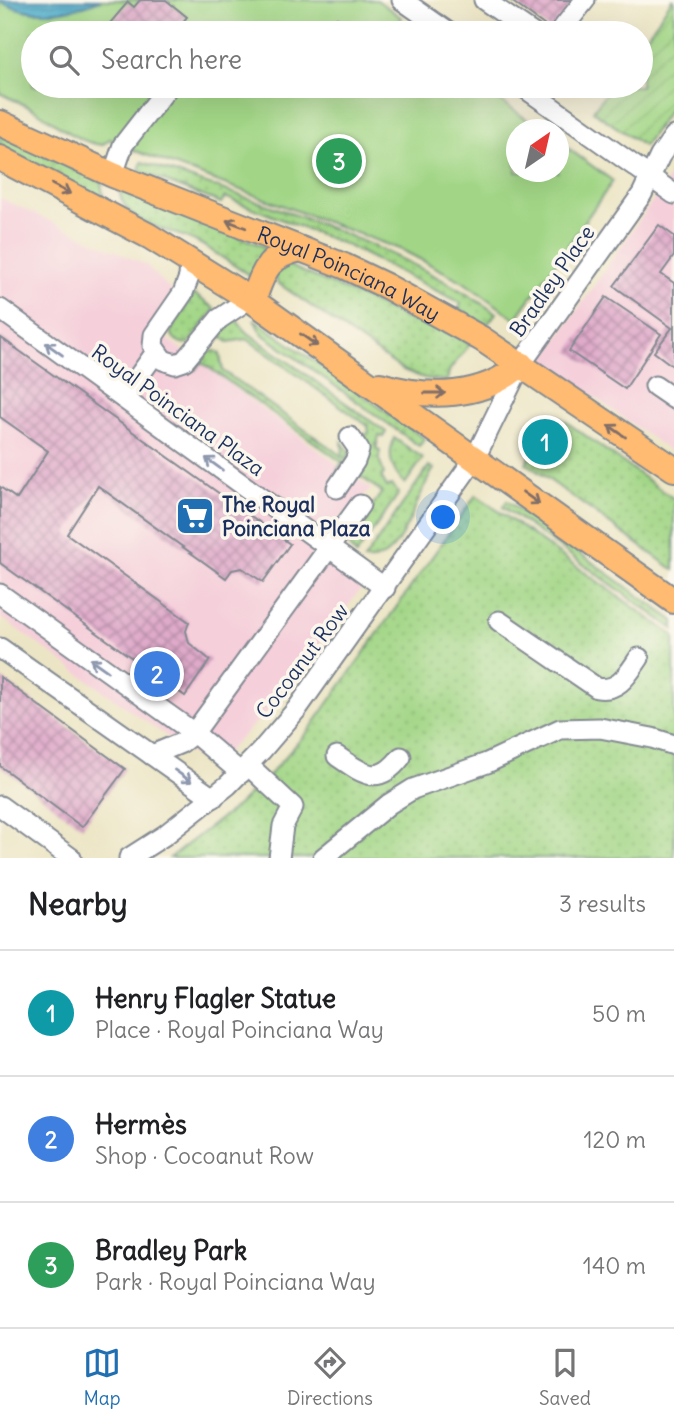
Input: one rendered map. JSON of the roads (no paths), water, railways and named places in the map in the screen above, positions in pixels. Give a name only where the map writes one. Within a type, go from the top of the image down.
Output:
[{"type":"main road","name":"Royal Poinciana Way","points":[[0,123],[113,174],[344,266],[417,302],[457,323],[521,363],[671,462]]},
{"type":"main road","points":[[0,158],[125,223],[251,300],[674,601]]},
{"type":"main road","points":[[113,174],[113,200],[125,223]]},
{"type":"main road","points":[[251,300],[268,265],[285,252],[300,249]]},
{"type":"main road","points":[[368,382],[414,392],[460,392],[497,382],[521,363]]},
{"type":"street","points":[[402,0],[432,21]]},
{"type":"street","points":[[484,0],[515,21]]},
{"type":"street","points":[[568,21],[585,0]]},
{"type":"street","points":[[113,174],[123,145],[160,98]]},
{"type":"street","points":[[539,98],[674,194]]},
{"type":"street","name":"Bradley Place","points":[[475,458],[521,363],[642,194],[660,156],[674,136]]},
{"type":"street","points":[[190,261],[186,288],[154,335],[153,346],[167,362],[175,364],[184,361],[219,319],[251,300]]},
{"type":"street","name":"Royal Poinciana Plaza","points":[[0,309],[385,588]]},
{"type":"street","points":[[122,398],[156,352]]},
{"type":"street","points":[[655,386],[674,399]]},
{"type":"street","points":[[337,488],[358,455],[358,445],[350,437]]},
{"type":"street","name":"Cocoanut Row","points":[[129,858],[165,835],[213,798],[244,769],[297,709],[475,458]]},
{"type":"street","points":[[152,755],[181,743],[194,733],[360,505]]},
{"type":"street","points":[[0,594],[293,807],[283,826],[279,858]]},
{"type":"street","points":[[499,621],[597,688],[609,689],[619,684],[639,658]]},
{"type":"street","points":[[0,648],[213,798]]},
{"type":"street","points":[[323,858],[389,804],[413,789],[496,759],[560,729],[600,729],[652,738],[674,745]]},
{"type":"street","points":[[337,756],[363,773],[375,776],[386,772],[401,757]]},
{"type":"street","points":[[0,806],[71,858]]},
{"type":"water","points":[[0,0],[100,0],[63,11],[37,12],[12,7]]},
{"type":"place","name":"Bradley Park","points":[[339,161]]},
{"type":"place","name":"Henry Flagler Statue","points":[[545,442]]},
{"type":"place","name":"The Royal Poinciana Plaza","points":[[195,516]]},
{"type":"place","name":"Hermès","points":[[157,674]]}]
